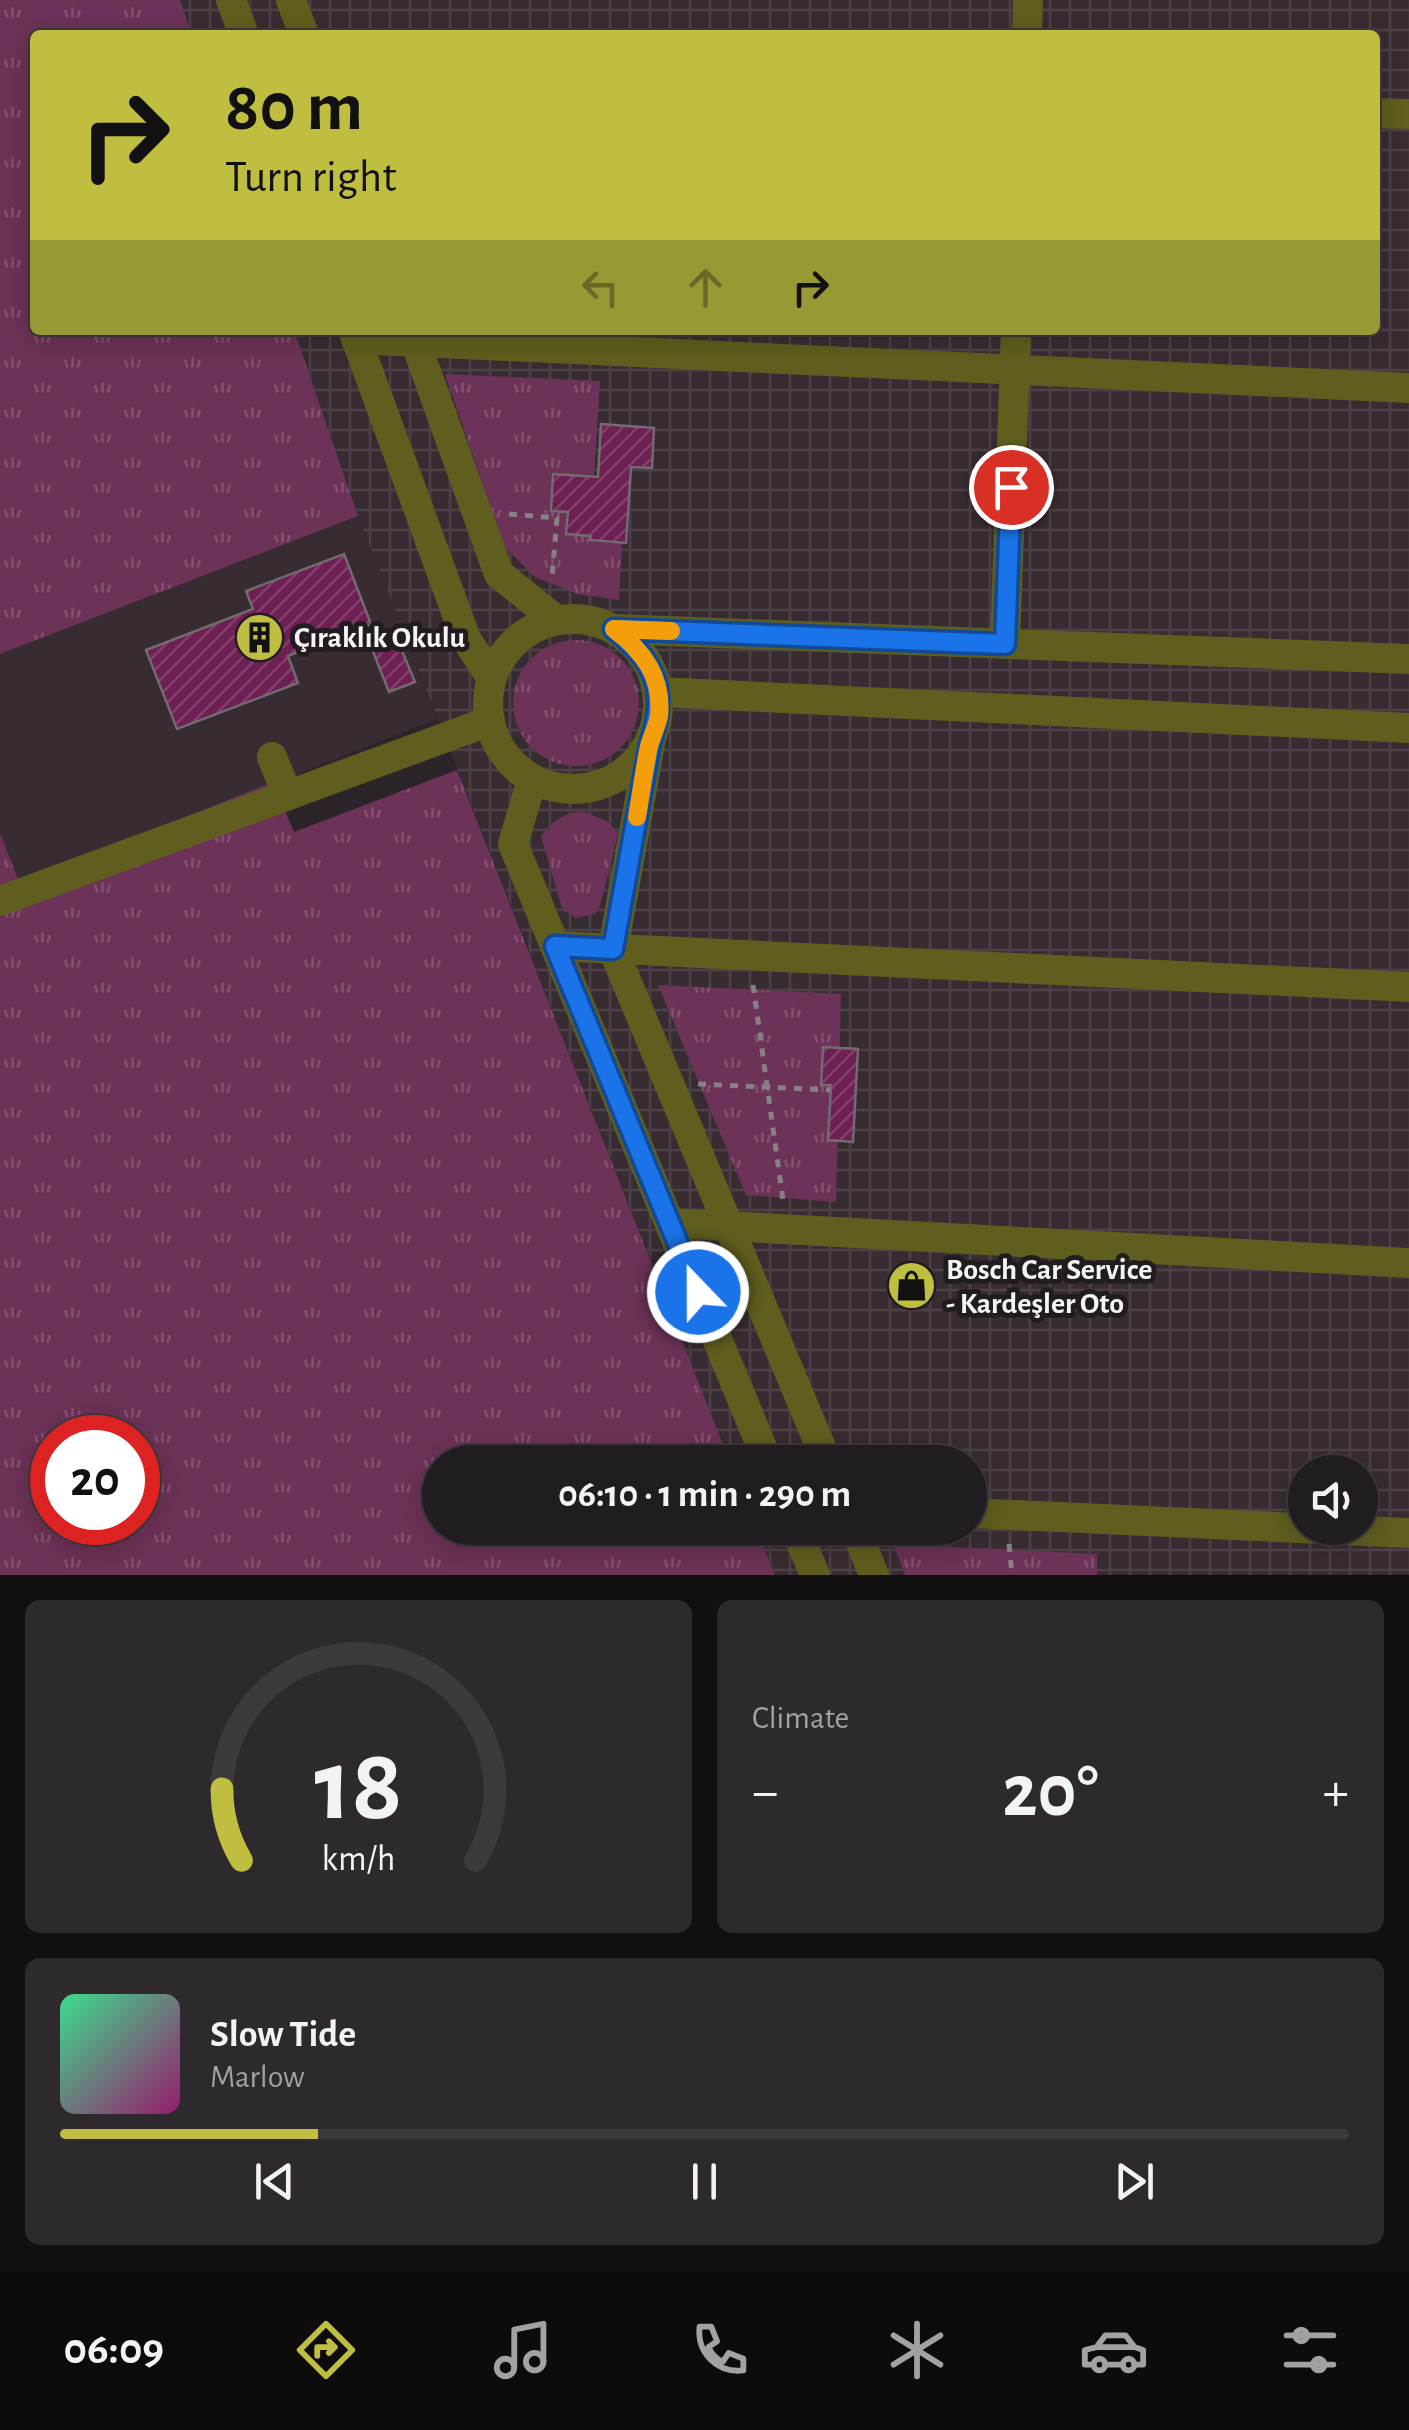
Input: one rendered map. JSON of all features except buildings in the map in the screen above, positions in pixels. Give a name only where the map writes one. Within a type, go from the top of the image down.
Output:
[{"type":"lane","points":[[232,0],[242,30]]},
{"type":"lane","points":[[292,0],[302,30]]},
{"type":"lane","points":[[1027,30],[1028,0]]},
{"type":"lane","points":[[1380,112],[1409,114]]},
{"type":"lane","points":[[354,335],[466,639],[492,676]]},
{"type":"lane","points":[[384,335],[1409,388]]},
{"type":"lane","points":[[1005,644],[1016,335]]},
{"type":"lane","points":[[413,336],[499,574],[553,616],[586,619],[614,629],[1409,659]]},
{"type":"lane","points":[[553,616],[506,650],[492,676],[487,706],[493,736],[508,761],[532,780],[560,790],[587,790],[612,782],[634,766],[650,744]]},
{"type":"lane","points":[[614,629],[635,645],[651,667],[659,692],[658,719],[650,744],[613,949],[821,1445]]},
{"type":"lane","points":[[659,692],[1409,728]]},
{"type":"lane","points":[[0,901],[490,721]]},
{"type":"lane","points":[[272,758],[287,794]]},
{"type":"lane","points":[[532,780],[513,844],[761,1445]]},
{"type":"lane","points":[[555,946],[1409,988]]},
{"type":"lane","points":[[670,1223],[1409,1263]]},
{"type":"lane","points":[[987,1514],[1409,1533]]},
{"type":"lane","points":[[802,1545],[815,1575]]},
{"type":"lane","points":[[861,1545],[874,1575]]},
{"type":"path","points":[[476,511],[557,518],[553,616]]},
{"type":"path","points":[[753,985],[784,1204]]},
{"type":"path","points":[[693,1084],[830,1090]]},
{"type":"path","points":[[1009,1544],[1012,1575]]},
{"type":"shaded area","points":[[180,0],[1409,0],[1409,1575],[775,1575],[763,1545],[987,1545],[987,1445],[723,1445],[358,516],[296,335],[1380,335],[1380,30],[190,30]]},
{"type":"shaded area","points":[[358,516],[437,719],[20,884],[0,833],[0,654]]},
{"type":"green space","points":[[0,0],[180,0],[190,30],[30,30],[30,335],[296,335],[358,516],[0,654]]},
{"type":"green space","points":[[445,374],[600,381],[590,540],[622,542],[619,600],[577,594],[535,577],[504,546]]},
{"type":"green space","points":[[576,640],[600,645],[621,658],[634,679],[639,703],[634,727],[621,748],[600,761],[576,766],[552,761],[531,748],[518,727],[513,703],[518,679],[531,658],[552,645]]},
{"type":"green space","points":[[457,770],[723,1445],[422,1445],[422,1545],[763,1545],[775,1575],[0,1575],[0,833],[20,884],[273,782],[294,832]]},
{"type":"green space","points":[[582,811],[609,822],[618,834],[600,906],[595,914],[576,918],[562,908],[541,836],[558,819]]},
{"type":"green space","points":[[658,985],[841,994],[836,1202],[746,1195]]},
{"type":"green space","points":[[893,1545],[1097,1554],[1097,1575],[905,1575]]},
{"type":"slow traffic","points":[[637,817],[658,719],[659,692],[651,667],[635,645],[614,629],[671,631]]},
{"type":"place","name":"Çıraklık Okulu","points":[[259,637]]},
{"type":"place","name":"Bosch Car Service - Kardeşler Oto","points":[[911,1286]]},
{"type":"route","points":[[698,1292],[555,946],[613,949],[650,744],[658,719],[659,692],[651,667],[635,645],[614,629],[1005,644],[1011,487]]}]
